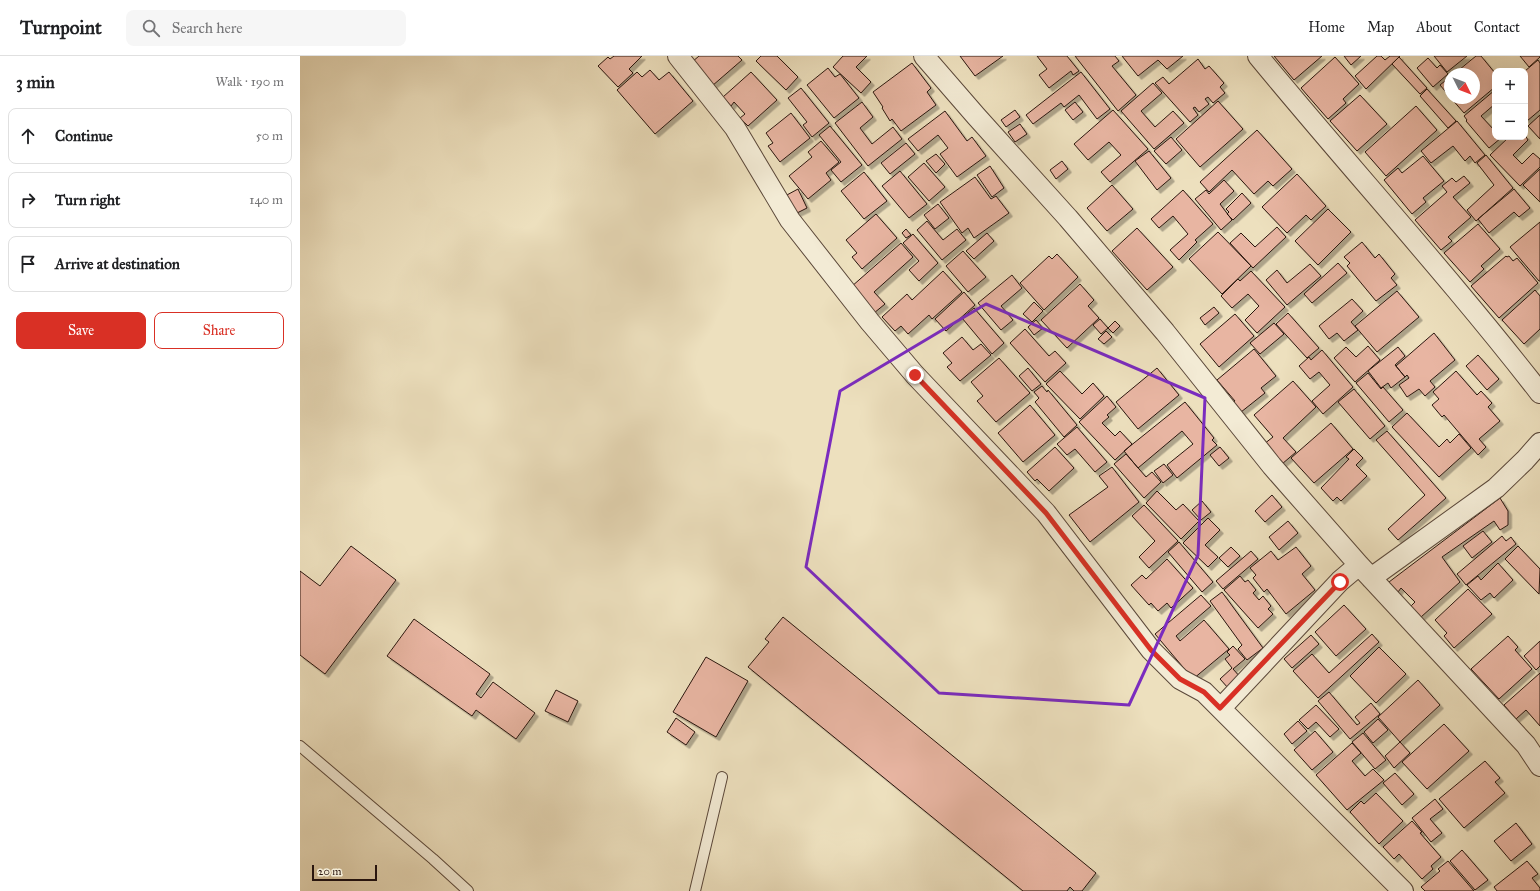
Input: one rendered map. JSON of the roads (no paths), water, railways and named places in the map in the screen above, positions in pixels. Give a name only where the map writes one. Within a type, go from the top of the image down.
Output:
[{"type":"street","points":[[678,56],[735,128],[790,220],[870,322],[920,381],[1046,513],[1151,650],[1180,679],[1204,692],[1403,891]]},
{"type":"street","points":[[924,56],[1078,230],[1165,332],[1272,466],[1365,572],[1526,745],[1540,766]]},
{"type":"street","points":[[1258,56],[1328,141],[1449,280],[1540,393]]},
{"type":"street","points":[[1220,708],[1340,582],[1365,572],[1496,488],[1540,443]]},
{"type":"lane","points":[[300,746],[433,859],[468,891]]},
{"type":"lane","points":[[695,891],[722,777]]}]
